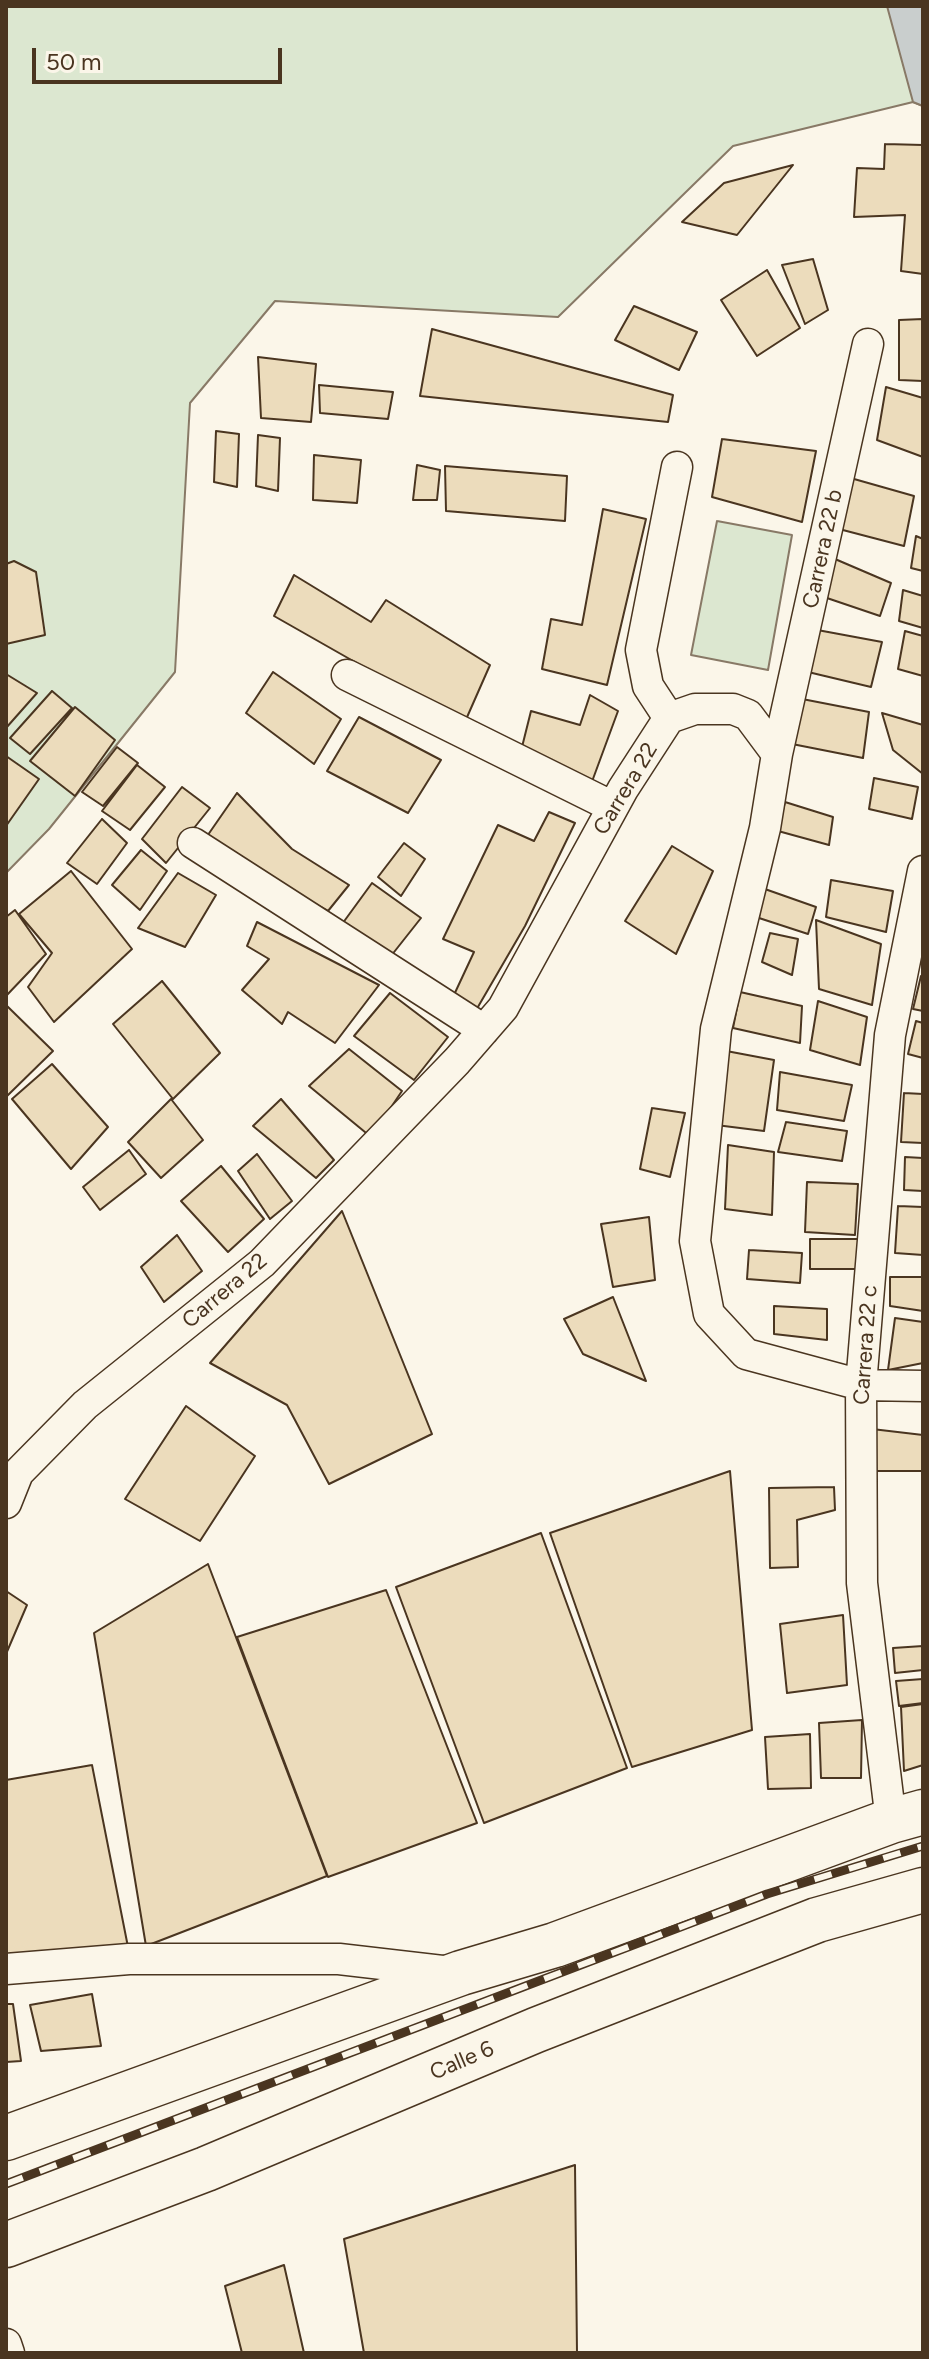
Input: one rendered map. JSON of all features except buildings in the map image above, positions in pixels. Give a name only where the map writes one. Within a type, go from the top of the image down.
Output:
[{"type":"highway","points":[[6,2138],[461,1973],[555,1945],[907,1816]]},
{"type":"highway","name":"Calle 6","points":[[6,2245],[206,2169],[536,2030],[817,1920],[923,1890]]},
{"type":"street","name":"Carrera 22 b","points":[[777,754],[868,344]]},
{"type":"street","points":[[669,718],[648,686],[641,650],[677,467]]},
{"type":"street","points":[[347,675],[613,807]]},
{"type":"street","name":"Carrera 22","points":[[6,1503],[12,1469],[85,1405],[262,1263],[503,1008],[613,807],[669,718],[695,709],[733,709],[748,715],[777,754]]},
{"type":"street","points":[[777,754],[765,828],[716,1029],[695,1241],[709,1314],[746,1354],[861,1385],[923,1386]]},
{"type":"street","points":[[193,843],[484,1030]]},
{"type":"street","name":"Carrera 22 c","points":[[907,1816],[862,1583],[861,1385],[890,1035],[923,871]]},
{"type":"street","points":[[6,1969],[129,1959],[339,1959],[461,1973]]},
{"type":"street","points":[[6,2344],[9,2353]]},
{"type":"green space","points":[[6,6],[923,6],[923,106],[913,102],[733,146],[558,317],[275,301],[190,403],[175,672],[49,829],[6,873]]},
{"type":"green space","points":[[717,521],[792,535],[768,670],[691,655]]},
{"type":"shaded area","points":[[887,6],[923,6],[923,106],[913,102]]},
{"type":"railway","points":[[6,2184],[767,1894],[923,1846]]}]
